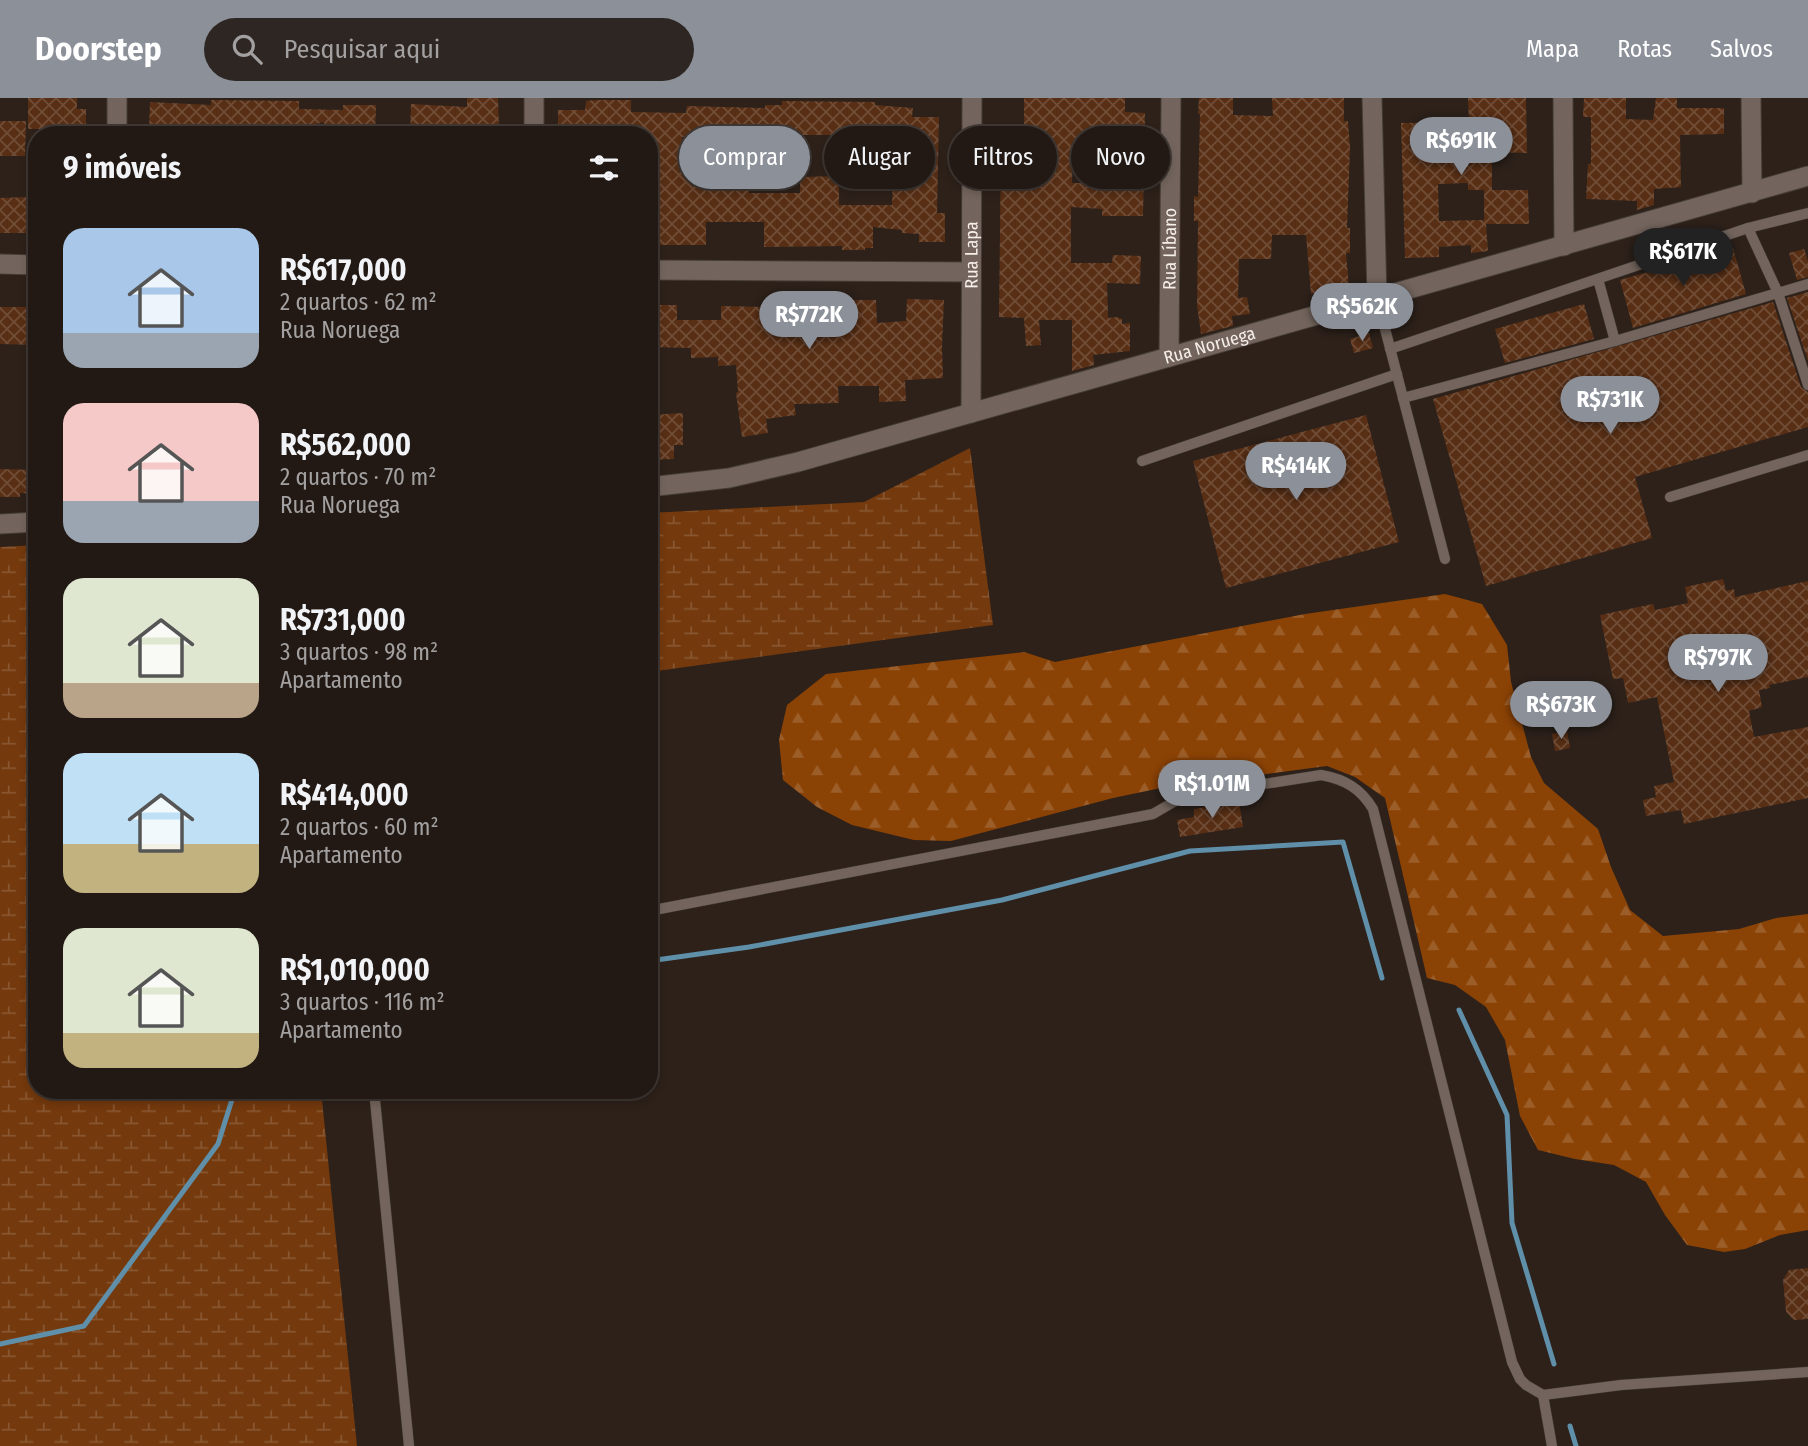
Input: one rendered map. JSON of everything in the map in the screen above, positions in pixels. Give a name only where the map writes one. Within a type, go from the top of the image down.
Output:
[{"type":"street","points":[[117,98],[117,126]]},
{"type":"street","points":[[534,98],[534,126]]},
{"type":"street","name":"Rua Lapa","points":[[971,413],[972,98]]},
{"type":"street","name":"Rua Líbano","points":[[1169,357],[1171,98]]},
{"type":"street","points":[[1372,98],[1377,298]]},
{"type":"street","points":[[1563,98],[1564,246]]},
{"type":"street","points":[[1751,98],[1752,193]]},
{"type":"street","name":"Rua Noruega","points":[[658,486],[762,472],[1808,176]]},
{"type":"street","points":[[0,264],[28,265]]},
{"type":"street","points":[[658,270],[971,272]]},
{"type":"street","points":[[0,524],[28,522]]},
{"type":"lane","points":[[1390,349],[1748,228],[1808,213]]},
{"type":"lane","points":[[1748,228],[1778,293],[1808,385]]},
{"type":"lane","points":[[1598,279],[1615,341]]},
{"type":"lane","points":[[1403,398],[1615,341],[1808,284]]},
{"type":"lane","points":[[1377,298],[1445,559]]},
{"type":"lane","points":[[1142,461],[1397,374]]},
{"type":"lane","points":[[1670,497],[1808,455]]},
{"type":"lane","points":[[658,909],[1153,814],[1182,797],[1321,775],[1343,780],[1361,793],[1373,809],[1512,1362],[1520,1379],[1543,1395],[1621,1385],[1808,1372]]},
{"type":"lane","points":[[375,1099],[409,1446]]},
{"type":"lane","points":[[1543,1395],[1552,1446]]},
{"type":"green space","points":[[970,448],[993,625],[658,671],[658,513],[864,502]]},
{"type":"green space","points":[[28,545],[28,1099],[322,1099],[357,1446],[0,1446],[0,547]]},
{"type":"green space","points":[[1445,594],[1482,604],[1507,645],[1511,682],[1531,757],[1544,783],[1598,829],[1630,910],[1663,936],[1739,929],[1776,918],[1808,914],[1808,1230],[1780,1235],[1745,1249],[1724,1252],[1687,1245],[1646,1182],[1614,1165],[1538,1150],[1520,1116],[1505,1040],[1486,1007],[1455,985],[1427,978],[1385,798],[1355,777],[1327,766],[1161,788],[951,841],[914,840],[852,825],[817,807],[783,780],[779,740],[787,705],[826,674],[1024,652],[1055,662],[1305,614]]},
{"type":"building","points":[[28,98],[77,98],[77,109],[86,109],[86,126],[28,126]]},
{"type":"building","points":[[467,98],[498,98],[499,126],[410,126],[411,104],[467,107]]},
{"type":"building","points":[[1024,98],[1125,98],[1125,112],[1145,113],[1145,126],[1071,126],[1071,189],[1144,189],[1143,216],[1102,216],[1102,209],[1071,207],[1071,263],[1112,263],[1113,255],[1141,256],[1140,284],[1107,283],[1108,318],[1117,317],[1122,319],[1122,324],[1130,323],[1130,351],[1093,355],[1094,365],[1072,371],[1072,320],[1039,320],[1041,345],[1026,346],[1024,318],[999,317],[1000,189],[1057,189],[1057,126],[1024,126]]},
{"type":"building","points":[[1199,98],[1233,98],[1233,115],[1273,116],[1272,98],[1344,98],[1344,121],[1348,121],[1350,148],[1347,228],[1350,228],[1350,253],[1346,253],[1349,287],[1311,294],[1306,235],[1272,235],[1271,259],[1239,259],[1238,298],[1247,297],[1250,314],[1232,316],[1233,326],[1201,334],[1197,305],[1198,221],[1194,221],[1194,196],[1198,197]]},
{"type":"building","points":[[1468,98],[1526,98],[1527,153],[1492,152],[1492,190],[1528,190],[1529,224],[1486,224],[1488,251],[1471,253],[1471,245],[1439,247],[1439,257],[1405,258],[1401,123],[1469,122]],"holes":[[[1468,183],[1468,190],[1484,190],[1484,220],[1439,221],[1438,184]]]},
{"type":"building","points":[[1584,98],[1626,98],[1626,119],[1653,120],[1656,98],[1677,98],[1677,108],[1724,108],[1724,134],[1680,135],[1681,187],[1654,189],[1654,205],[1637,210],[1637,201],[1586,199],[1588,164],[1591,164],[1591,117],[1583,117]]},
{"type":"building","points":[[211,100],[299,101],[299,109],[343,110],[343,105],[376,105],[375,126],[324,126],[324,122],[309,126],[149,126],[150,102],[211,105]]},
{"type":"building","points":[[596,100],[631,100],[631,112],[686,113],[687,106],[765,108],[765,105],[782,105],[782,101],[875,102],[875,105],[913,108],[912,117],[939,117],[937,213],[945,213],[945,242],[919,242],[919,234],[873,227],[873,248],[865,250],[842,250],[842,246],[764,247],[764,222],[706,222],[706,245],[658,245],[658,126],[558,126],[558,110],[585,110],[586,101]]},
{"type":"building","points":[[0,121],[26,121],[25,156],[0,156]]},
{"type":"building","points":[[27,197],[27,233],[0,233],[0,198]]},
{"type":"building","points":[[1733,248],[1746,294],[1633,328],[1620,280]]},
{"type":"building","points":[[1804,249],[1808,261],[1808,277],[1797,280],[1789,253]]},
{"type":"building","points":[[1808,292],[1808,361],[1787,298]]},
{"type":"building","points":[[907,299],[944,300],[943,378],[905,380],[906,401],[879,402],[879,386],[838,386],[839,403],[794,404],[796,415],[766,419],[768,433],[742,437],[736,393],[736,365],[718,366],[718,357],[691,358],[691,348],[658,347],[658,305],[677,305],[677,320],[721,320],[721,306],[767,307],[767,301],[788,300],[876,300],[877,323],[906,321]]},
{"type":"building","points":[[1773,302],[1801,387],[1808,392],[1808,427],[1635,477],[1652,538],[1486,586],[1433,399]]},
{"type":"building","points":[[1584,304],[1594,339],[1505,363],[1495,329]]},
{"type":"building","points":[[0,307],[28,307],[28,345],[0,344]]},
{"type":"building","points":[[1369,333],[1373,348],[1354,353],[1350,339]]},
{"type":"building","points":[[683,413],[683,445],[674,445],[674,459],[658,460],[658,414]]},
{"type":"building","points":[[1366,415],[1399,542],[1226,588],[1193,461]]},
{"type":"building","points":[[0,469],[28,470],[28,493],[20,493],[20,497],[0,497]]},
{"type":"building","points":[[1723,579],[1726,591],[1734,589],[1735,597],[1808,581],[1808,677],[1769,685],[1770,688],[1759,690],[1762,707],[1749,711],[1754,737],[1808,727],[1808,798],[1684,824],[1681,810],[1646,816],[1643,800],[1656,797],[1654,786],[1674,782],[1657,697],[1628,703],[1623,678],[1613,679],[1600,615],[1653,604],[1655,610],[1688,603],[1685,587]]},
{"type":"building","points":[[1567,731],[1570,748],[1555,751],[1552,734]]},
{"type":"building","points":[[1239,801],[1243,827],[1180,837],[1177,820],[1194,817],[1194,809]]},
{"type":"building","points":[[1808,1268],[1808,1319],[1794,1320],[1786,1312],[1783,1280],[1789,1270]]},
{"type":"waterway","points":[[658,960],[749,947],[1002,900],[1190,851],[1343,842],[1382,978]]},
{"type":"waterway","points":[[1459,1010],[1507,1115],[1512,1223],[1554,1364]]},
{"type":"waterway","points":[[0,1344],[84,1326],[218,1144],[232,1099]]},
{"type":"waterway","points":[[1570,1426],[1576,1446]]}]
